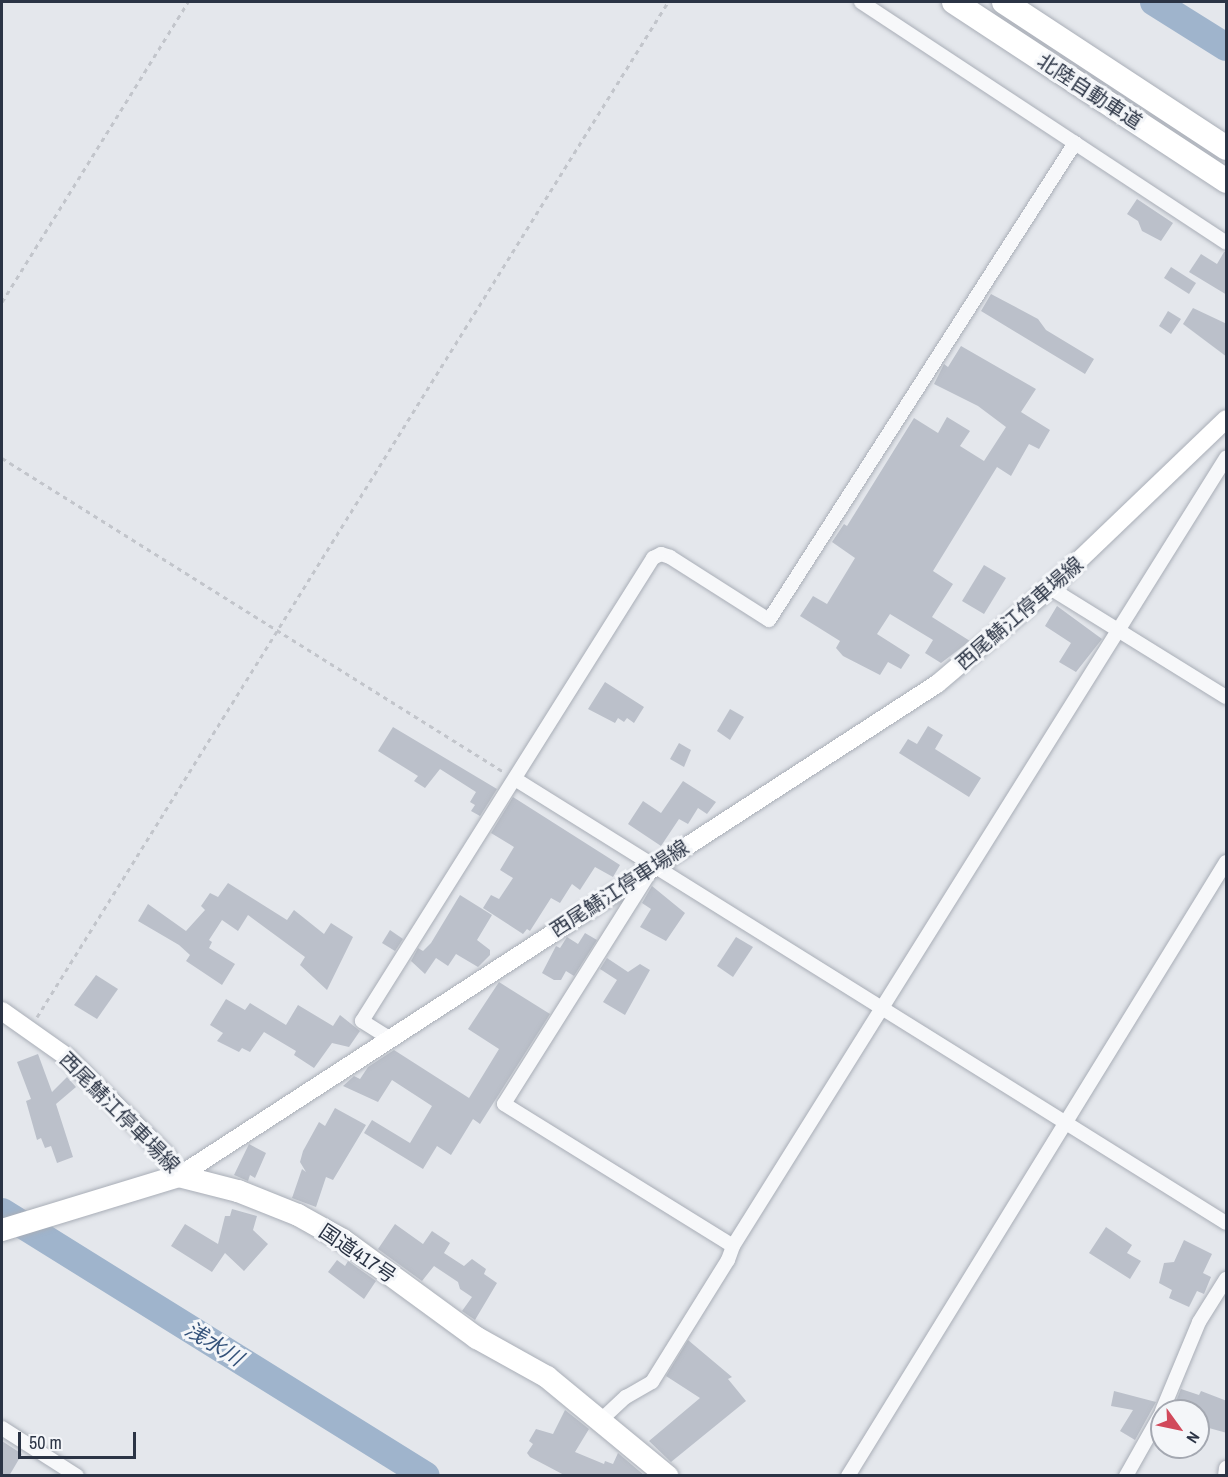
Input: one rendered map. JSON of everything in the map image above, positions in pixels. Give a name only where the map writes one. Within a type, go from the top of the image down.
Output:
[{"type":"highway","name":"北陸自動車道","points":[[954,2],[1227,181]]},
{"type":"highway","name":"北陸自動車道","points":[[1004,2],[1227,148]]},
{"type":"highway","points":[[2,1230],[96,1204],[179,1176]]},
{"type":"highway","name":"国道417号","points":[[179,1176],[238,1191],[298,1215],[343,1240],[477,1338],[547,1377],[602,1419],[667,1476]]},
{"type":"main road","name":"西尾鯖江停車場線","points":[[2,1011],[29,1028],[102,1089],[166,1155],[179,1176],[937,684],[1050,588],[1227,419]]},
{"type":"street","points":[[861,2],[1227,243]]},
{"type":"street","points":[[389,1038],[362,1021],[654,558],[661,554],[670,557],[769,620],[1075,143]]},
{"type":"street","points":[[602,1419],[626,1397],[652,1383],[728,1260],[733,1246],[1227,458]]},
{"type":"street","points":[[1050,588],[1227,697]]},
{"type":"street","points":[[515,779],[1227,1223]]},
{"type":"street","points":[[848,1476],[1227,862]]},
{"type":"street","points":[[655,865],[504,1104],[733,1246]]},
{"type":"street","points":[[1167,1399],[1199,1322],[1227,1279]]},
{"type":"street","points":[[2,1428],[77,1476]]},
{"type":"street","points":[[1126,1476],[1150,1433]]},
{"type":"street","points":[[1225,1476],[1227,1468]]},
{"type":"path","points":[[2,302],[188,2]]},
{"type":"path","points":[[29,1028],[668,2]]},
{"type":"path","points":[[2,458],[515,779]]},
{"type":"building","points":[[1137,199],[1173,223],[1161,241],[1142,231],[1138,221],[1127,214]]},
{"type":"building","points":[[1224,252],[1227,252],[1227,295],[1189,272],[1201,254],[1217,264]]},
{"type":"building","points":[[1171,267],[1196,283],[1189,294],[1164,278]]},
{"type":"building","points":[[991,294],[1038,319],[1046,330],[1094,359],[1085,374],[981,311]]},
{"type":"building","points":[[1193,308],[1227,324],[1227,357],[1183,324]]},
{"type":"building","points":[[1168,311],[1181,319],[1171,334],[1159,326]]},
{"type":"building","points":[[961,346],[1036,389],[1021,412],[1050,430],[1039,449],[1029,444],[1011,476],[997,467],[933,571],[953,584],[932,617],[970,641],[941,663],[925,653],[933,640],[890,614],[877,634],[910,655],[901,669],[888,662],[880,675],[843,656],[836,648],[840,641],[800,616],[813,596],[827,604],[855,558],[832,542],[844,524],[847,526],[914,418],[938,433],[947,417],[970,431],[960,446],[984,461],[1006,427],[978,406],[934,384],[944,364],[948,367]]},
{"type":"building","points":[[984,565],[1006,578],[984,614],[962,601]]},
{"type":"building","points":[[1057,606],[1102,639],[1076,672],[1059,662],[1071,643],[1045,626]]},
{"type":"building","points":[[605,682],[644,707],[634,723],[627,718],[624,722],[618,718],[615,723],[588,709]]},
{"type":"building","points":[[730,709],[744,717],[730,740],[717,731]]},
{"type":"building","points":[[928,726],[943,735],[935,749],[981,778],[969,797],[899,753],[908,739],[917,744]]},
{"type":"building","points":[[393,727],[497,789],[480,816],[471,811],[475,805],[470,802],[476,792],[440,769],[425,788],[414,781],[418,776],[378,751]]},
{"type":"building","points":[[679,743],[691,750],[684,767],[670,759]]},
{"type":"building","points":[[683,781],[716,802],[707,814],[698,808],[688,824],[679,819],[661,846],[628,824],[643,801],[661,813]]},
{"type":"building","points":[[513,797],[620,865],[613,877],[595,867],[580,890],[572,884],[560,903],[551,898],[530,931],[527,929],[523,934],[483,908],[491,895],[499,899],[513,878],[500,870],[514,847],[491,833]]},
{"type":"building","points":[[228,883],[287,920],[294,910],[324,934],[331,923],[353,937],[327,990],[300,965],[305,957],[248,915],[238,931],[222,920],[209,940],[212,942],[209,948],[235,964],[222,985],[186,961],[190,955],[179,945],[138,921],[148,904],[186,931],[205,910],[201,906],[210,893],[218,897]]},
{"type":"building","points":[[652,886],[685,913],[666,941],[640,927],[651,909],[642,903]]},
{"type":"building","points":[[460,895],[492,915],[477,940],[490,950],[490,955],[478,967],[456,954],[448,966],[436,958],[425,974],[411,961],[418,948],[423,951],[431,943]]},
{"type":"building","points":[[390,930],[403,939],[395,951],[382,943]]},
{"type":"building","points":[[585,933],[597,940],[574,976],[566,971],[561,980],[554,980],[542,973],[556,946],[560,948],[567,937],[578,944]]},
{"type":"building","points":[[736,937],[753,947],[733,977],[717,966]]},
{"type":"building","points":[[607,958],[628,972],[640,964],[650,970],[625,1015],[603,1002],[617,980],[600,969]]},
{"type":"building","points":[[96,975],[118,989],[97,1019],[74,1005]]},
{"type":"building","points":[[499,982],[550,1014],[480,1124],[473,1119],[451,1155],[437,1146],[423,1169],[364,1133],[372,1120],[410,1143],[432,1106],[392,1080],[378,1102],[343,1086],[354,1076],[360,1079],[368,1067],[394,1050],[469,1098],[499,1049],[468,1029]]},
{"type":"building","points":[[226,999],[245,1010],[250,1003],[286,1025],[298,1005],[333,1026],[340,1015],[360,1031],[349,1047],[332,1043],[314,1068],[294,1055],[296,1051],[264,1032],[250,1052],[242,1048],[239,1052],[217,1041],[223,1033],[210,1025]]},
{"type":"building","points":[[38,1054],[52,1092],[67,1077],[76,1087],[56,1104],[73,1157],[57,1163],[51,1146],[45,1148],[41,1138],[37,1140],[26,1101],[31,1099],[17,1062]]},
{"type":"building","points":[[335,1108],[366,1125],[333,1180],[326,1177],[316,1207],[292,1198],[302,1169],[306,1172],[300,1162],[303,1151],[319,1122],[325,1126]]},
{"type":"building","points":[[249,1144],[266,1153],[255,1178],[250,1175],[248,1181],[234,1175]]},
{"type":"building","points":[[232,1209],[257,1216],[253,1230],[268,1244],[244,1271],[225,1253],[212,1272],[171,1246],[185,1224],[218,1244],[225,1216],[230,1216]]},
{"type":"building","points":[[395,1224],[423,1244],[432,1231],[450,1243],[444,1253],[464,1266],[472,1259],[486,1269],[484,1274],[497,1283],[475,1320],[462,1311],[472,1297],[460,1289],[458,1282],[434,1266],[422,1281],[378,1249]]},
{"type":"building","points":[[1106,1227],[1132,1245],[1127,1253],[1141,1261],[1130,1279],[1089,1253]]},
{"type":"building","points":[[1184,1240],[1212,1254],[1203,1273],[1211,1277],[1204,1294],[1197,1291],[1189,1307],[1169,1298],[1172,1290],[1159,1283],[1164,1263],[1174,1262]]},
{"type":"building","points":[[337,1260],[345,1266],[348,1261],[376,1281],[364,1299],[328,1272]]},
{"type":"building","points":[[688,1340],[732,1377],[728,1379],[746,1401],[671,1462],[649,1441],[700,1398],[666,1376]]},
{"type":"building","points":[[1181,1389],[1199,1395],[1201,1391],[1227,1401],[1227,1433],[1210,1428],[1210,1399],[1177,1399]]},
{"type":"building","points":[[1114,1391],[1150,1400],[1150,1413],[1135,1440],[1120,1431],[1133,1410],[1111,1406]]},
{"type":"building","points":[[565,1410],[589,1429],[575,1452],[604,1464],[605,1461],[613,1464],[618,1453],[645,1476],[566,1476],[530,1457],[527,1453],[533,1444],[529,1441],[536,1429],[553,1434]]},
{"type":"building","points":[[2,1441],[22,1454],[9,1476],[2,1476]]},
{"type":"waterway","points":[[1154,2],[1226,47]]},
{"type":"waterway","name":"浅水川","points":[[2,1212],[426,1476]]}]
